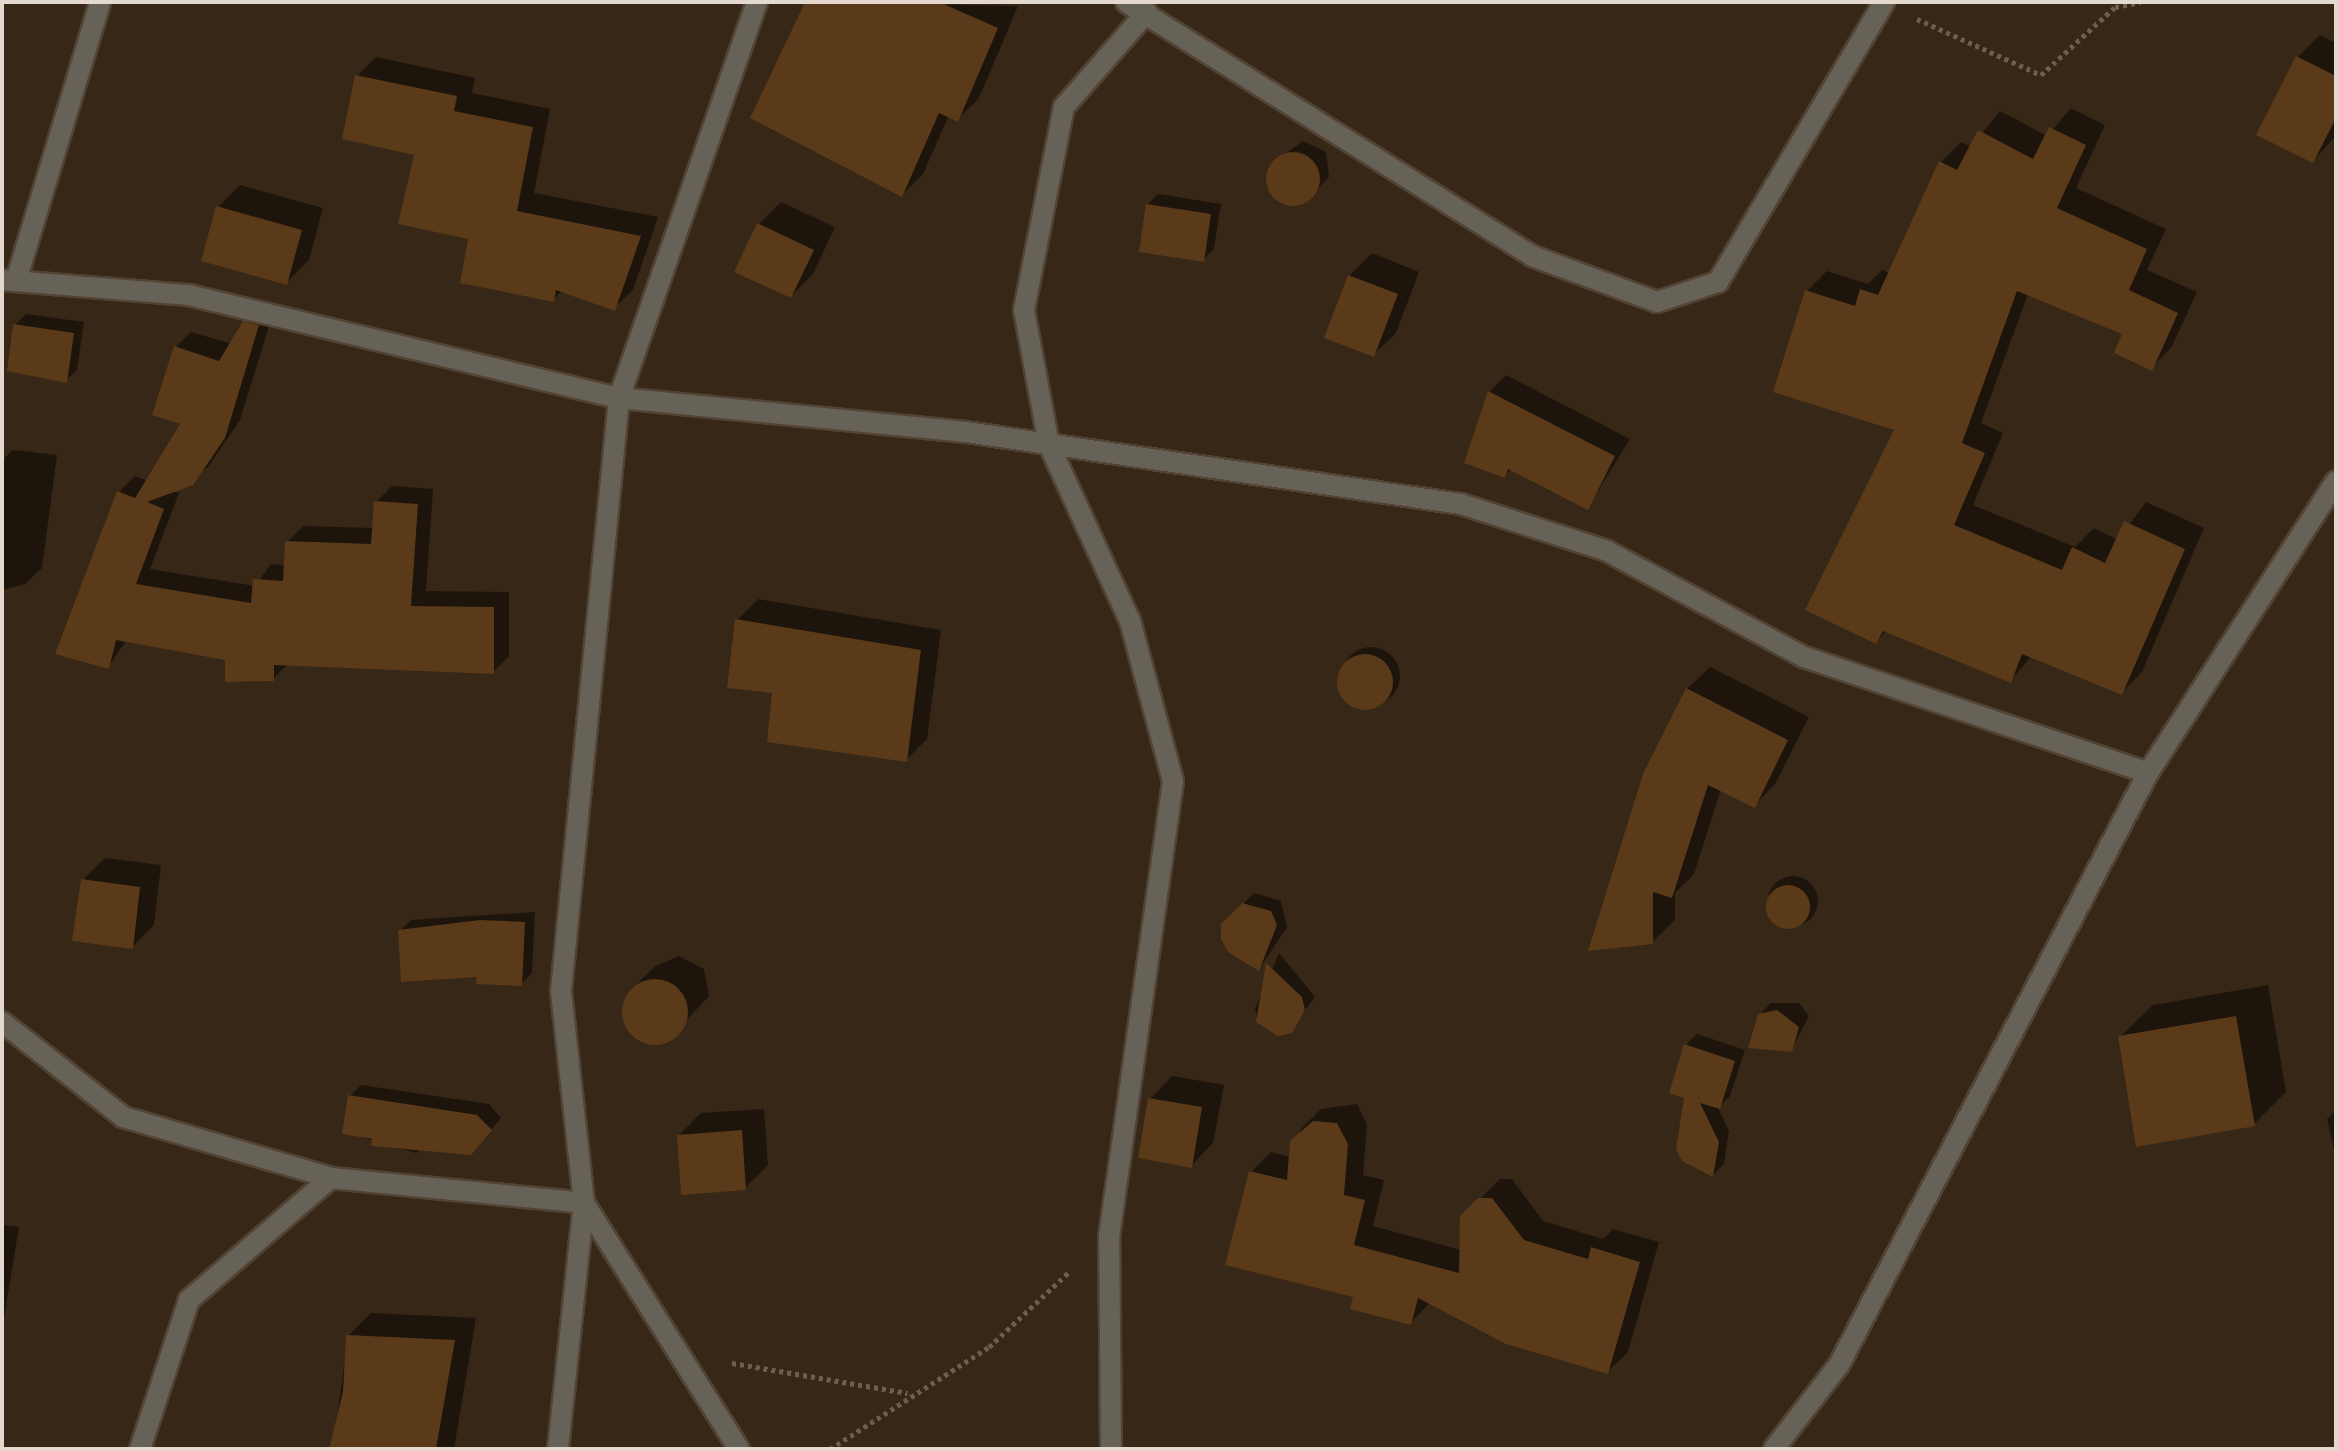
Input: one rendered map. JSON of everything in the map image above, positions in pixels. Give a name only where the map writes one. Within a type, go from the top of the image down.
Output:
[{"type":"street","points":[[100,2],[9,281],[189,295],[619,398],[1049,445],[1461,504],[1607,551],[1804,657],[2148,773]]},
{"type":"street","points":[[558,1449],[584,1203],[561,991],[619,398],[757,2]]},
{"type":"street","points":[[1126,2],[1147,12],[1532,256],[1657,302],[1718,282],[1883,3]]},
{"type":"street","points":[[1111,1449],[1109,1237],[1173,781],[1130,621],[1049,445],[1024,310],[1064,107],[1147,12]]},
{"type":"street","points":[[1774,1449],[1839,1365],[2148,773],[2336,481]]},
{"type":"street","points":[[2,1022],[123,1117],[331,1178],[584,1203]]},
{"type":"street","points":[[140,1449],[189,1300],[331,1178]]},
{"type":"street","points":[[584,1203],[739,1449]]},
{"type":"path","points":[[1883,3],[2041,75],[2115,7],[2141,2]]},
{"type":"path","points":[[830,1449],[908,1393],[989,1347],[1109,1237]]},
{"type":"path","points":[[677,1349],[789,1377],[908,1393]]},
{"type":"building","points":[[805,2],[939,2],[998,28],[958,122],[939,113],[902,197],[750,118]]},
{"type":"building","points":[[2296,56],[2336,76],[2336,118],[2313,163],[2256,135]]},
{"type":"building","points":[[355,75],[457,96],[454,111],[533,127],[517,211],[641,236],[615,311],[556,290],[554,302],[460,283],[468,239],[398,224],[414,155],[342,139]]},
{"type":"building","points":[[2049,127],[2086,145],[2057,208],[2147,249],[2129,290],[2178,313],[2152,371],[2114,353],[2122,334],[2017,291],[1962,443],[1985,453],[1954,525],[2062,570],[2072,547],[2105,563],[2124,521],[2185,549],[2122,695],[2022,654],[2011,683],[1883,631],[1876,644],[1805,610],[1894,430],[1773,392],[1805,290],[1855,306],[1860,289],[1878,295],[1939,161],[1957,170],[1978,130],[2033,159]]},
{"type":"building","points":[[1293,152],[1312,160],[1320,179],[1312,198],[1293,206],[1274,198],[1266,179],[1274,160]]},
{"type":"building","points":[[1146,204],[1211,214],[1204,262],[1139,252]]},
{"type":"building","points":[[216,206],[302,230],[287,285],[201,261]]},
{"type":"building","points":[[757,223],[814,250],[791,298],[734,272]]},
{"type":"building","points":[[1348,275],[1398,294],[1374,357],[1324,338]]},
{"type":"building","points":[[243,321],[259,325],[225,438],[193,485],[147,502],[164,509],[136,584],[251,603],[253,579],[283,581],[285,541],[371,544],[374,501],[418,504],[411,606],[494,607],[494,674],[274,665],[274,681],[225,682],[225,660],[116,640],[109,669],[55,654],[117,491],[135,498],[180,424],[152,415],[174,346],[219,361]]},
{"type":"building","points":[[13,324],[74,333],[67,383],[7,371]]},
{"type":"building","points":[[1488,391],[1615,456],[1588,510],[1508,469],[1505,478],[1464,463]]},
{"type":"building","points":[[735,619],[921,650],[907,762],[767,742],[772,693],[727,688]]},
{"type":"building","points":[[1365,654],[1384,663],[1393,682],[1384,701],[1365,710],[1346,701],[1337,682],[1346,663]]},
{"type":"building","points":[[1686,688],[1788,740],[1755,808],[1708,785],[1672,898],[1653,892],[1653,944],[1588,951],[1643,774]]},
{"type":"building","points":[[81,879],[140,887],[133,949],[72,941]]},
{"type":"building","points":[[1788,885],[1804,891],[1810,907],[1804,923],[1788,929],[1772,923],[1766,907],[1772,891]]},
{"type":"building","points":[[1242,903],[1271,911],[1277,925],[1259,971],[1228,952],[1221,939],[1221,924]]},
{"type":"building","points":[[480,920],[525,922],[522,986],[476,984],[477,977],[401,982],[398,930]]},
{"type":"building","points":[[1266,963],[1302,997],[1305,1010],[1292,1033],[1278,1036],[1256,1022]]},
{"type":"building","points":[[661,979],[679,988],[686,999],[686,1025],[679,1036],[668,1043],[649,1045],[631,1036],[624,1025],[622,1006],[631,988],[642,981]]},
{"type":"building","points":[[1777,1010],[1799,1027],[1792,1052],[1748,1048],[1758,1014]]},
{"type":"building","points":[[2236,1016],[2255,1126],[2136,1147],[2118,1036]]},
{"type":"building","points":[[1684,1044],[1735,1061],[1720,1109],[1700,1103],[1719,1142],[1713,1177],[1682,1161],[1676,1149],[1684,1098],[1669,1093]]},
{"type":"building","points":[[348,1095],[477,1115],[492,1130],[471,1155],[371,1146],[372,1139],[342,1134]]},
{"type":"building","points":[[1148,1098],[1202,1107],[1192,1168],[1138,1158]]},
{"type":"building","points":[[1313,1121],[1337,1123],[1348,1144],[1344,1195],[1365,1200],[1354,1245],[1459,1273],[1460,1216],[1478,1198],[1492,1198],[1524,1240],[1588,1259],[1591,1247],[1640,1262],[1608,1374],[1506,1344],[1418,1298],[1411,1325],[1350,1309],[1353,1297],[1225,1265],[1249,1171],[1287,1180],[1290,1141]]},
{"type":"building","points":[[742,1130],[746,1190],[681,1195],[677,1135]]},
{"type":"building","points":[[346,1335],[455,1340],[436,1449],[329,1449],[343,1392]]}]
